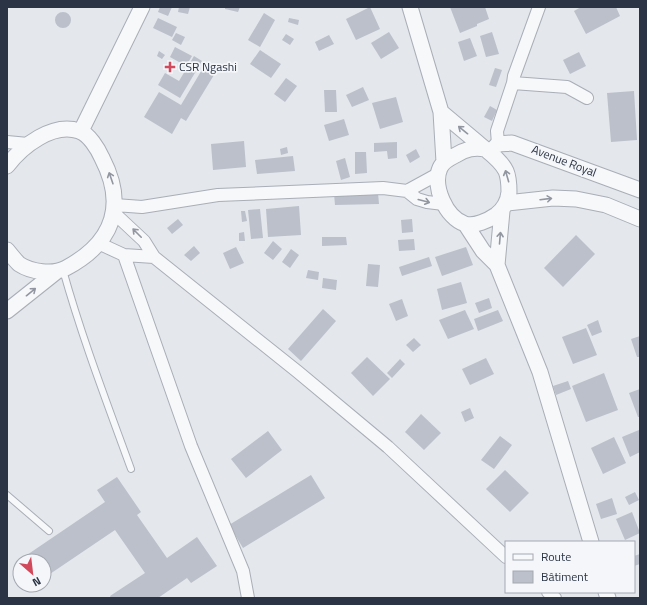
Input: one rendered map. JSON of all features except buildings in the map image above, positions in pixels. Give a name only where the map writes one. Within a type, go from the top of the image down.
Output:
[{"type":"street","points":[[81,131],[142,7]]},
{"type":"street","points":[[410,7],[441,112],[441,168],[439,192],[444,204],[454,216],[466,225],[483,251],[497,265],[540,372],[591,541]]},
{"type":"street","points":[[491,148],[514,76],[539,7]]},
{"type":"street","points":[[513,83],[567,87],[587,98]]},
{"type":"street","points":[[441,112],[491,148],[506,171],[509,180],[497,265]]},
{"type":"street","points":[[7,166],[17,154],[36,139],[61,129],[81,131],[92,141],[105,163],[113,186],[115,209],[106,234],[94,249],[79,261],[59,271],[7,311]]},
{"type":"street","points":[[7,142],[28,144]]},
{"type":"street","name":"Avenue Royal","points":[[491,148],[512,143],[640,190]]},
{"type":"street","points":[[407,191],[469,149],[476,147],[491,148]]},
{"type":"street","points":[[115,209],[142,207],[226,195],[383,188],[407,191],[417,199],[444,204]]},
{"type":"street","points":[[466,225],[482,222],[494,217],[505,207],[553,198],[606,205],[640,219]]},
{"type":"street","points":[[115,209],[144,241],[154,257],[298,372],[388,447],[505,556]]},
{"type":"street","points":[[98,243],[124,255],[154,257]]},
{"type":"street","points":[[7,250],[18,263],[27,268],[42,271],[59,271]]},
{"type":"street","points":[[124,255],[191,446],[243,571],[248,598]]},
{"type":"lane","points":[[59,271],[132,469]]},
{"type":"lane","points":[[7,494],[48,531]]},
{"type":"place","name":"CSR Ngashi","points":[[170,67]]}]
